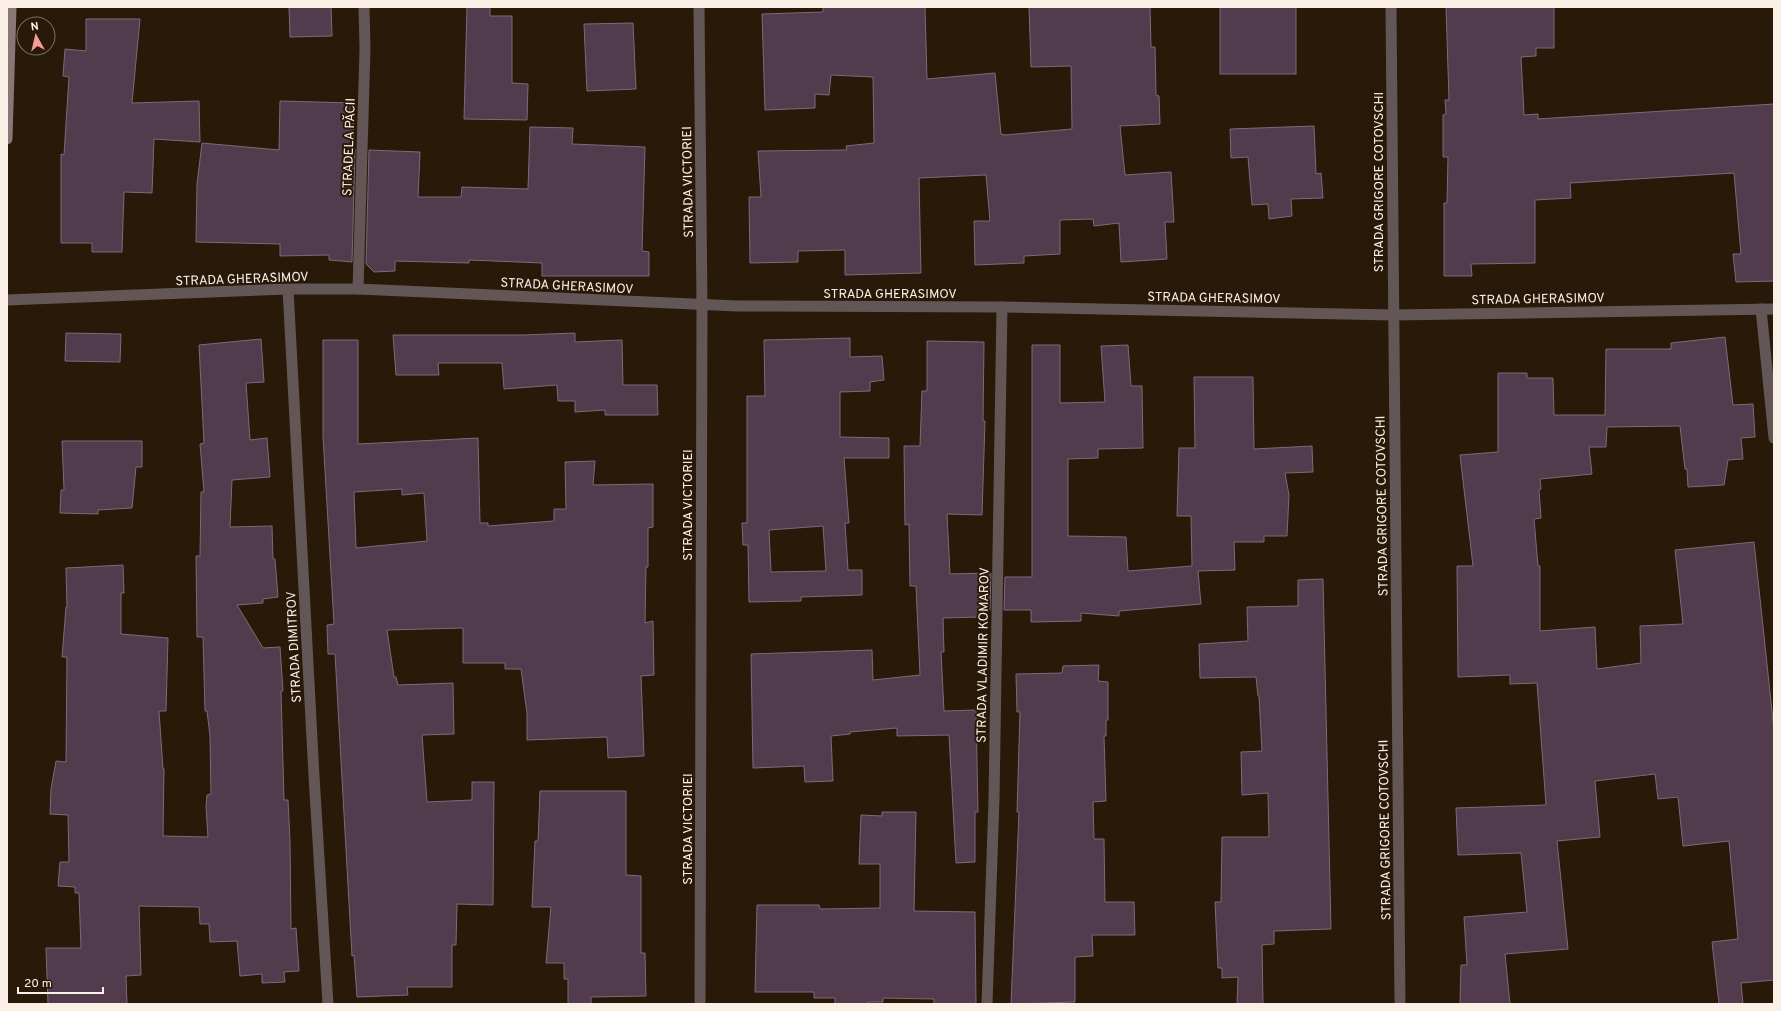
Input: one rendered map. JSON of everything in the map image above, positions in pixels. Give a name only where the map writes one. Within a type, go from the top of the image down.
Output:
[{"type":"main road","points":[[7,139],[11,7]]},
{"type":"street","name":"STRADELA PĂCII","points":[[358,289],[365,49],[364,7]]},
{"type":"street","name":"STRADA VICTORIEI","points":[[699,7],[702,306],[700,1004]]},
{"type":"street","name":"STRADA GRIGORE COTOVSCHI","points":[[1391,7],[1400,1004]]},
{"type":"street","name":"STRADA GHERASIMOV","points":[[7,300],[288,289],[358,289],[702,306],[1002,307],[1393,315],[1774,309]]},
{"type":"street","name":"STRADA DIMITROV","points":[[288,289],[314,776],[328,1004]]},
{"type":"street","name":"STRADA VLADIMIR KOMAROV","points":[[987,1004],[994,799],[1002,307]]},
{"type":"street","points":[[1761,309],[1774,438]]},
{"type":"building","points":[[289,7],[331,7],[332,36],[290,37]]},
{"type":"building","points":[[467,7],[490,7],[490,16],[512,16],[512,83],[528,84],[527,120],[464,119]]},
{"type":"building","points":[[823,7],[925,7],[927,79],[995,73],[1001,134],[1005,135],[1072,129],[1071,66],[1031,67],[1029,7],[1150,7],[1151,47],[1155,47],[1156,95],[1159,96],[1160,124],[1120,126],[1125,175],[1171,172],[1174,222],[1165,222],[1167,259],[1121,262],[1119,223],[1094,226],[1093,219],[1060,220],[1060,254],[1024,256],[1024,263],[975,265],[974,221],[990,221],[986,175],[919,178],[921,273],[845,275],[845,250],[798,251],[798,262],[750,263],[749,197],[761,197],[758,151],[847,150],[846,146],[874,143],[873,77],[831,75],[829,95],[815,94],[815,108],[765,110],[762,14],[823,12]]},
{"type":"building","points":[[1220,7],[1296,7],[1296,74],[1220,74]]},
{"type":"building","points":[[1446,7],[1554,7],[1554,48],[1536,48],[1536,56],[1521,57],[1524,115],[1538,114],[1538,119],[1774,104],[1774,281],[1736,282],[1733,254],[1741,254],[1734,173],[1570,183],[1571,198],[1535,200],[1535,263],[1471,264],[1472,276],[1444,276],[1444,203],[1447,203],[1448,157],[1443,157],[1443,115],[1446,114],[1445,100],[1449,100]]},
{"type":"building","points":[[86,19],[140,19],[132,103],[199,101],[200,142],[154,139],[152,193],[124,192],[122,252],[92,252],[92,243],[61,243],[61,154],[64,155],[69,77],[63,76],[65,49],[86,51]]},
{"type":"building","points":[[633,23],[636,89],[587,91],[584,24]]},
{"type":"building","points":[[280,101],[354,103],[353,149],[355,149],[352,262],[329,260],[329,255],[280,256],[280,244],[196,242],[197,184],[202,143],[279,150]]},
{"type":"building","points":[[1314,126],[1316,174],[1321,173],[1323,198],[1291,199],[1292,216],[1269,219],[1268,204],[1252,205],[1248,157],[1231,158],[1230,129]]},
{"type":"building","points":[[530,127],[573,128],[572,144],[645,147],[642,251],[649,252],[649,276],[542,276],[542,263],[469,260],[469,263],[395,261],[395,271],[374,272],[366,264],[369,150],[420,152],[418,197],[461,197],[462,187],[528,189]]},
{"type":"building","points":[[66,333],[121,334],[120,362],[65,361]]},
{"type":"building","points":[[575,333],[575,342],[622,340],[623,385],[657,385],[658,415],[605,415],[605,410],[575,412],[575,401],[558,401],[557,385],[504,389],[502,363],[438,363],[439,375],[396,375],[393,335],[523,335]]},
{"type":"building","points":[[1725,337],[1733,405],[1753,404],[1755,437],[1741,438],[1743,459],[1728,460],[1724,485],[1688,487],[1687,469],[1685,469],[1680,426],[1607,427],[1606,447],[1589,447],[1592,474],[1540,479],[1541,489],[1539,490],[1541,518],[1534,519],[1538,566],[1540,566],[1540,631],[1595,627],[1597,669],[1641,663],[1640,626],[1683,624],[1675,550],[1754,542],[1774,730],[1774,980],[1741,983],[1743,1004],[1719,1004],[1712,942],[1738,939],[1729,841],[1683,846],[1678,797],[1658,799],[1655,774],[1595,781],[1600,837],[1557,841],[1568,949],[1505,954],[1510,1004],[1460,1004],[1461,965],[1467,965],[1464,917],[1527,912],[1521,853],[1458,855],[1456,808],[1546,805],[1537,683],[1510,684],[1510,675],[1458,677],[1457,566],[1473,566],[1460,455],[1498,452],[1498,373],[1527,373],[1527,378],[1553,378],[1554,415],[1605,415],[1606,349],[1671,349],[1671,343]]},
{"type":"building","points":[[850,338],[850,357],[882,356],[884,380],[870,382],[870,391],[840,392],[840,437],[889,438],[889,458],[844,458],[849,523],[845,523],[848,570],[862,570],[862,595],[801,597],[801,601],[749,602],[748,545],[743,545],[742,523],[747,523],[747,396],[765,396],[764,340]],"holes":[[[823,526],[826,571],[771,572],[769,530]]]},
{"type":"building","points":[[261,339],[264,382],[246,383],[250,440],[267,438],[270,477],[232,480],[230,527],[272,526],[273,559],[275,559],[278,597],[263,599],[263,603],[237,605],[263,648],[280,647],[283,691],[281,691],[284,800],[288,800],[290,841],[291,929],[296,928],[299,971],[284,972],[285,982],[262,983],[262,974],[240,976],[237,941],[210,942],[209,924],[200,924],[199,907],[139,906],[141,975],[126,976],[127,1004],[48,1004],[46,948],[81,948],[79,893],[75,893],[75,887],[58,886],[60,862],[69,862],[68,815],[50,814],[51,789],[56,761],[66,762],[67,657],[62,657],[67,607],[66,568],[123,565],[124,593],[121,593],[121,634],[168,638],[166,711],[159,711],[164,769],[163,836],[208,837],[206,806],[207,795],[211,794],[210,736],[207,711],[205,711],[203,637],[197,637],[196,556],[200,556],[201,492],[204,492],[200,444],[204,443],[199,345]]},
{"type":"building","points":[[323,340],[358,340],[358,444],[478,438],[480,523],[488,523],[488,526],[554,521],[554,509],[566,509],[565,462],[595,461],[593,485],[653,484],[653,527],[648,528],[648,567],[646,567],[645,623],[653,621],[654,675],[641,676],[644,756],[608,758],[607,737],[527,740],[527,713],[521,669],[505,669],[505,663],[463,663],[463,628],[387,630],[394,677],[396,677],[398,685],[453,683],[454,734],[422,735],[427,802],[472,800],[472,782],[494,782],[493,905],[457,904],[456,945],[452,945],[452,987],[407,987],[408,995],[357,997],[354,955],[352,956],[335,654],[328,654],[327,625],[334,624],[323,436]],"holes":[[[402,489],[402,495],[424,493],[427,541],[356,548],[354,492]]]},
{"type":"building","points":[[927,341],[984,342],[983,421],[985,421],[982,515],[947,514],[950,574],[991,573],[990,610],[980,610],[980,617],[943,618],[944,652],[941,652],[944,711],[976,710],[978,812],[975,812],[975,862],[956,863],[949,735],[897,736],[897,728],[850,732],[850,734],[831,736],[833,781],[805,782],[804,766],[753,768],[751,654],[872,650],[873,680],[920,675],[916,586],[910,586],[909,524],[905,525],[904,446],[920,446],[922,391],[927,391]]},
{"type":"building","points":[[1032,345],[1060,345],[1060,403],[1105,402],[1101,346],[1128,345],[1131,386],[1142,386],[1143,448],[1098,449],[1098,458],[1068,459],[1068,536],[1126,537],[1128,571],[1192,566],[1191,516],[1177,516],[1179,448],[1195,448],[1194,377],[1253,377],[1254,449],[1312,446],[1313,472],[1285,473],[1289,495],[1287,536],[1264,536],[1264,542],[1234,542],[1235,570],[1198,571],[1201,604],[1119,611],[1119,616],[1081,613],[1081,621],[1031,622],[1031,610],[1004,610],[1005,577],[1032,577]]},
{"type":"building","points":[[62,441],[142,441],[142,467],[136,467],[132,508],[98,510],[98,514],[60,513],[61,490],[64,490]]},
{"type":"building","points":[[1323,579],[1331,929],[1274,931],[1274,944],[1262,945],[1263,1004],[1237,1004],[1238,977],[1222,978],[1222,968],[1218,968],[1215,902],[1221,902],[1222,837],[1269,837],[1268,793],[1242,795],[1241,752],[1262,751],[1259,696],[1256,677],[1200,678],[1199,644],[1248,641],[1247,607],[1298,606],[1298,580]]},
{"type":"building","points":[[1099,665],[1098,681],[1108,682],[1108,720],[1106,720],[1106,736],[1104,736],[1106,801],[1093,802],[1094,839],[1104,839],[1105,902],[1134,902],[1135,935],[1092,935],[1093,956],[1075,957],[1075,1002],[1011,1004],[1019,812],[1017,812],[1020,712],[1017,712],[1016,674],[1062,673],[1063,666]]},
{"type":"building","points":[[540,791],[626,791],[626,875],[641,876],[641,953],[645,953],[646,996],[591,997],[591,1004],[568,1004],[568,979],[564,979],[564,963],[546,963],[551,907],[532,907],[535,841],[538,841]]},
{"type":"building","points":[[882,812],[916,812],[914,911],[975,912],[976,1004],[934,1004],[934,999],[883,998],[883,1002],[868,1002],[868,1004],[835,1004],[835,998],[814,998],[814,992],[755,992],[757,905],[819,905],[820,909],[880,908],[880,864],[859,864],[861,815],[882,816]]}]
